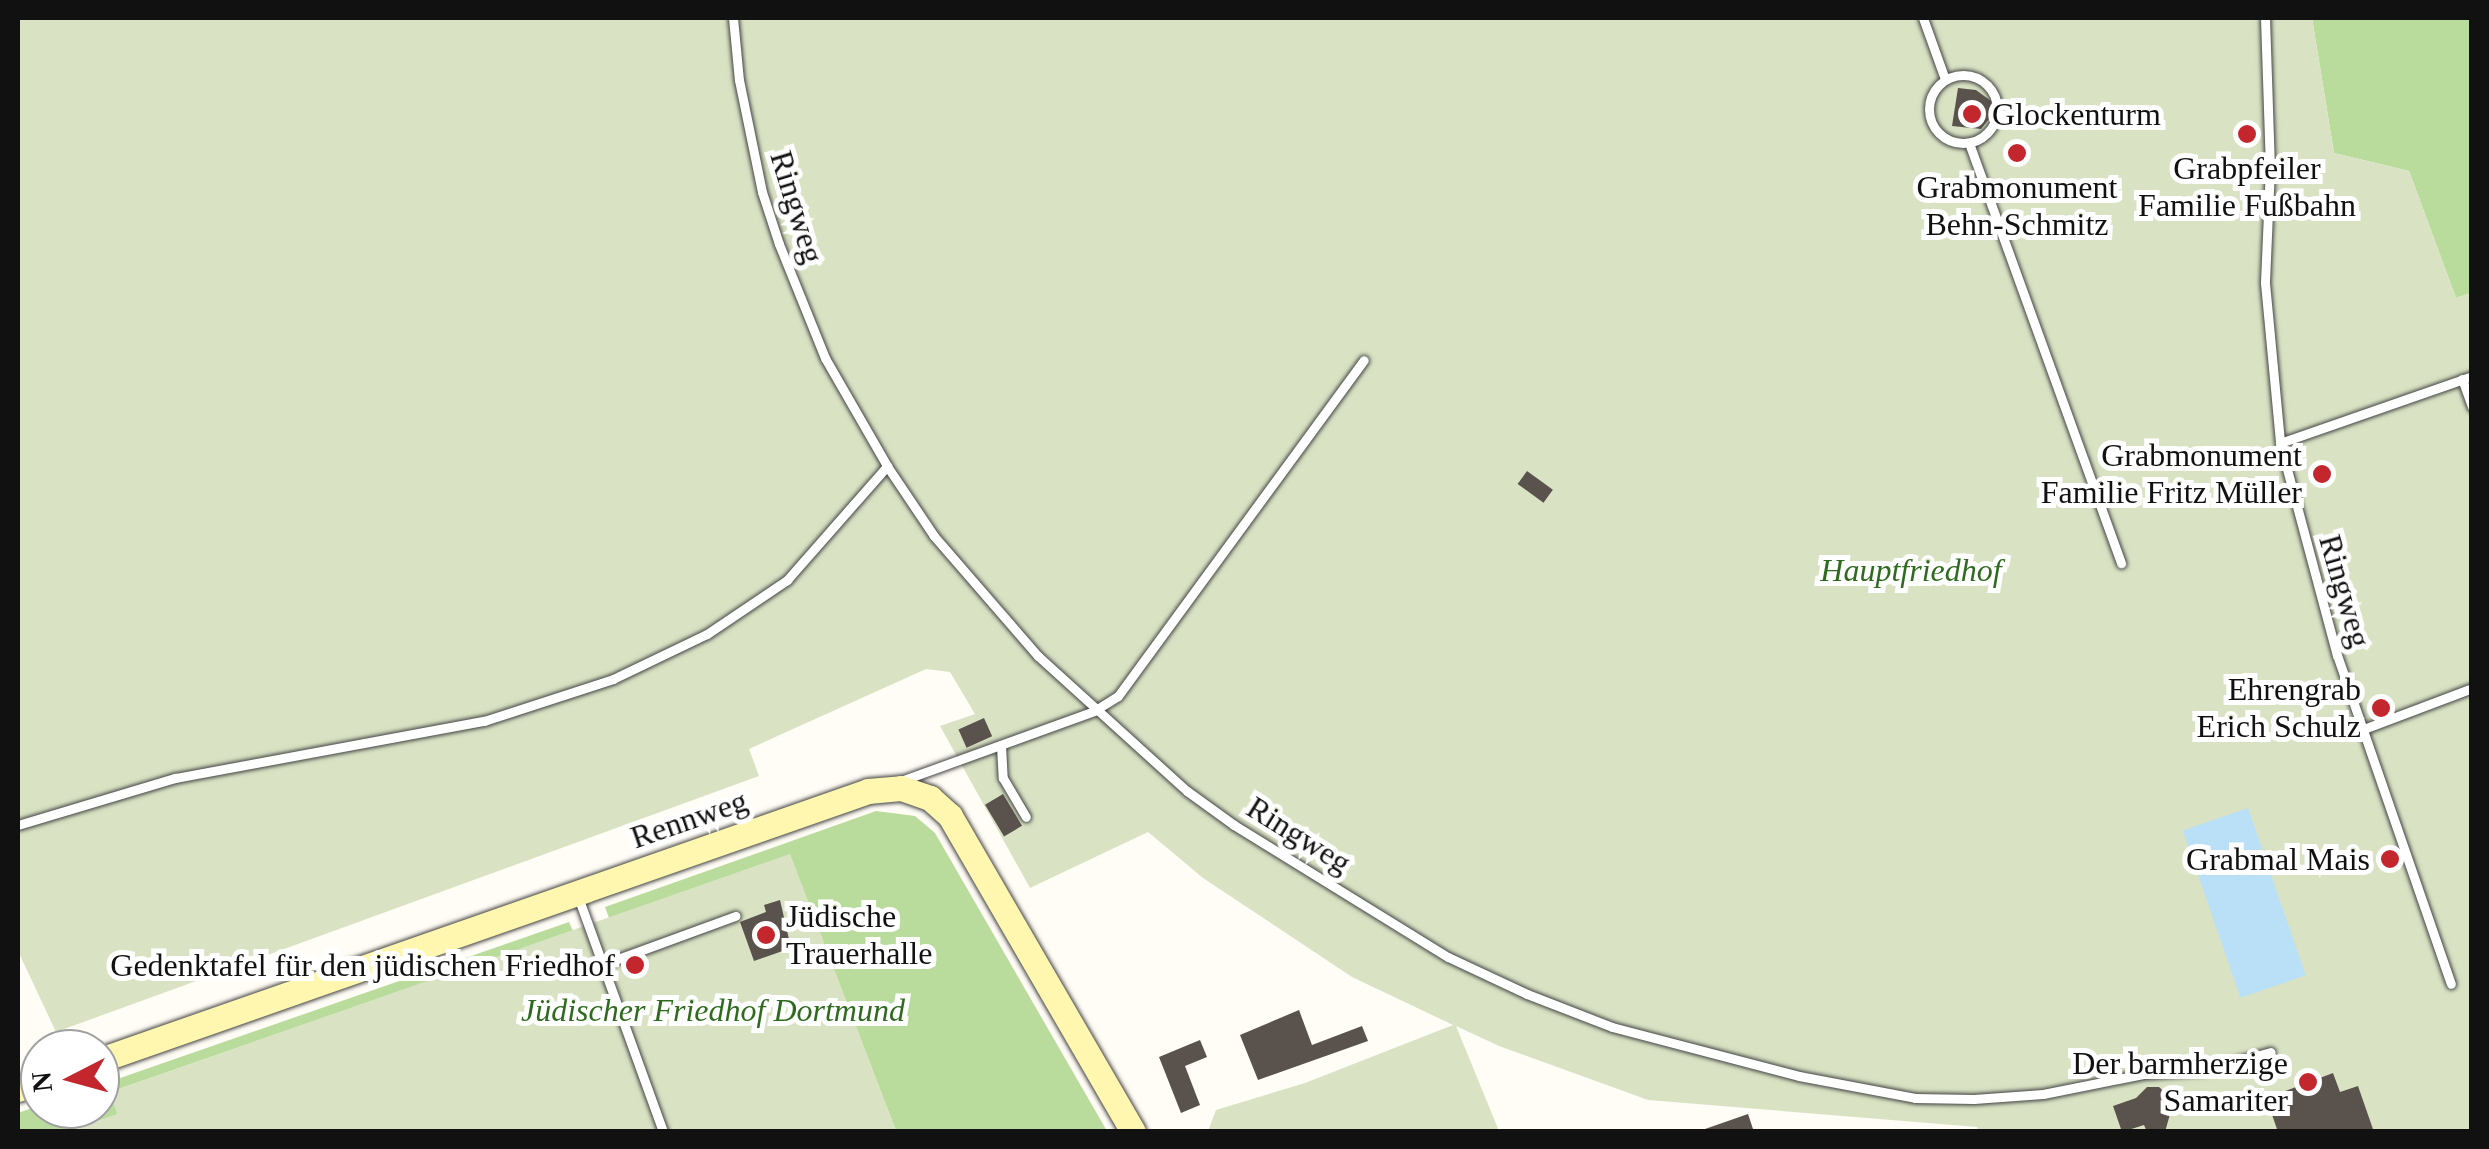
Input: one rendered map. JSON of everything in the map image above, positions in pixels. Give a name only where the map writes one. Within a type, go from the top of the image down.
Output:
[{"type":"street","name":"Rennweg","points":[[120,1053],[882,788]]},
{"type":"street","points":[[882,788],[917,792],[942,806],[950,816],[1133,1132]]},
{"type":"lane","name":"Ringweg","points":[[733,18],[739,80],[773,226],[826,358],[887,466],[934,536],[986,600],[1094,711],[1234,825],[1451,958],[1612,1027],[1800,1076],[1916,1098],[2043,1094],[2144,1074],[2205,1070],[2271,1052]]},
{"type":"lane","points":[[1924,18],[1945,79]]},
{"type":"lane","name":"Ringweg","points":[[2265,18],[2270,167],[2265,283],[2280,443],[2306,552],[2361,730],[2451,984]]},
{"type":"lane","points":[[1971,75],[1995,94],[1994,124],[1988,134],[1969,143],[1948,140],[1932,123],[1929,103],[1945,79],[1971,75]]},
{"type":"lane","points":[[1969,143],[2121,562]]},
{"type":"lane","points":[[882,788],[1094,711],[1118,696],[1364,360]]},
{"type":"lane","points":[[2280,443],[2467,378],[2472,407]]},
{"type":"lane","points":[[18,825],[175,778],[484,721],[613,679],[707,634],[788,580],[887,466]]},
{"type":"lane","points":[[2361,730],[2472,688]]},
{"type":"lane","points":[[1001,746],[1003,778],[1026,817]]},
{"type":"lane","points":[[577,893],[663,1132]]},
{"type":"lane","points":[[604,964],[735,916]]},
{"type":"green space","name":"Hauptfriedhof","points":[[18,18],[2312,18],[2334,153],[2409,171],[2456,298],[2471,293],[2471,1131],[1979,1132],[1977,1127],[1648,1100],[1499,1046],[1456,1026],[1499,1131],[1208,1131],[1216,1110],[1305,1083],[1453,1025],[1352,977],[1203,878],[1148,832],[1030,888],[940,726],[975,714],[950,672],[926,669],[749,749],[759,776],[64,1029],[55,1029],[18,951]]},
{"type":"green space","points":[[2312,18],[2471,18],[2471,293],[2456,298],[2409,171],[2334,153]]},
{"type":"green space","points":[[876,811],[915,816],[935,833],[1107,1131],[896,1131],[790,855],[609,918],[605,907]]},
{"type":"green space","name":"Jüdischer Friedhof Dortmund","points":[[790,854],[896,1131],[70,1132],[120,1129],[120,1088]]},
{"type":"green space","points":[[569,922],[573,931],[120,1089],[120,1078]]},
{"type":"green space","points":[[18,1113],[20,1129],[76,1129],[18,1131]]},
{"type":"water","points":[[2248,808],[2306,975],[2240,998],[2183,830]]},
{"type":"building","name":"Glockenturm","points":[[1958,88],[1976,90],[1991,101],[1990,118],[1981,129],[1952,126]]},
{"type":"building","points":[[1527,471],[1553,490],[1543,503],[1518,484]]},
{"type":"building","points":[[984,718],[992,736],[967,748],[958,729]]},
{"type":"building","points":[[1003,794],[1022,826],[1004,837],[985,805]]},
{"type":"building","name":"Jüdische Trauerhalle","points":[[780,900],[791,948],[754,961],[740,922],[766,912],[764,905]]},
{"type":"building","points":[[1299,1010],[1312,1045],[1362,1026],[1368,1041],[1258,1080],[1240,1035]]},
{"type":"building","points":[[1200,1040],[1207,1057],[1185,1066],[1200,1105],[1181,1113],[1159,1057]]},
{"type":"building","points":[[2333,1073],[2340,1092],[2358,1086],[2374,1132],[2278,1132],[2269,1106],[2288,1099],[2285,1091]]},
{"type":"building","points":[[2147,1087],[2159,1087],[2168,1095],[2172,1107],[2165,1132],[2147,1132],[2144,1125],[2122,1132],[2113,1106],[2136,1098]]},
{"type":"building","points":[[1748,1114],[1754,1132],[1706,1132],[1705,1129]]},
{"type":"place","name":"Glockenturm","points":[[1972,114]]},
{"type":"place","name":"Grabpfeiler Familie Fußbahn","points":[[2247,134]]},
{"type":"place","name":"Grabmonument Behn-Schmitz","points":[[2017,153]]},
{"type":"place","name":"Grabmonument Familie Fritz Müller","points":[[2322,474]]},
{"type":"place","name":"Ehrengrab Erich Schulz","points":[[2381,708]]},
{"type":"place","name":"Grabmal Mais","points":[[2390,859]]},
{"type":"place","name":"Jüdische Trauerhalle","points":[[766,935]]},
{"type":"place","name":"Gedenktafel für den jüdischen Friedhof","points":[[635,965]]},
{"type":"place","name":"Der barmherzige Samariter","points":[[2308,1082]]}]
